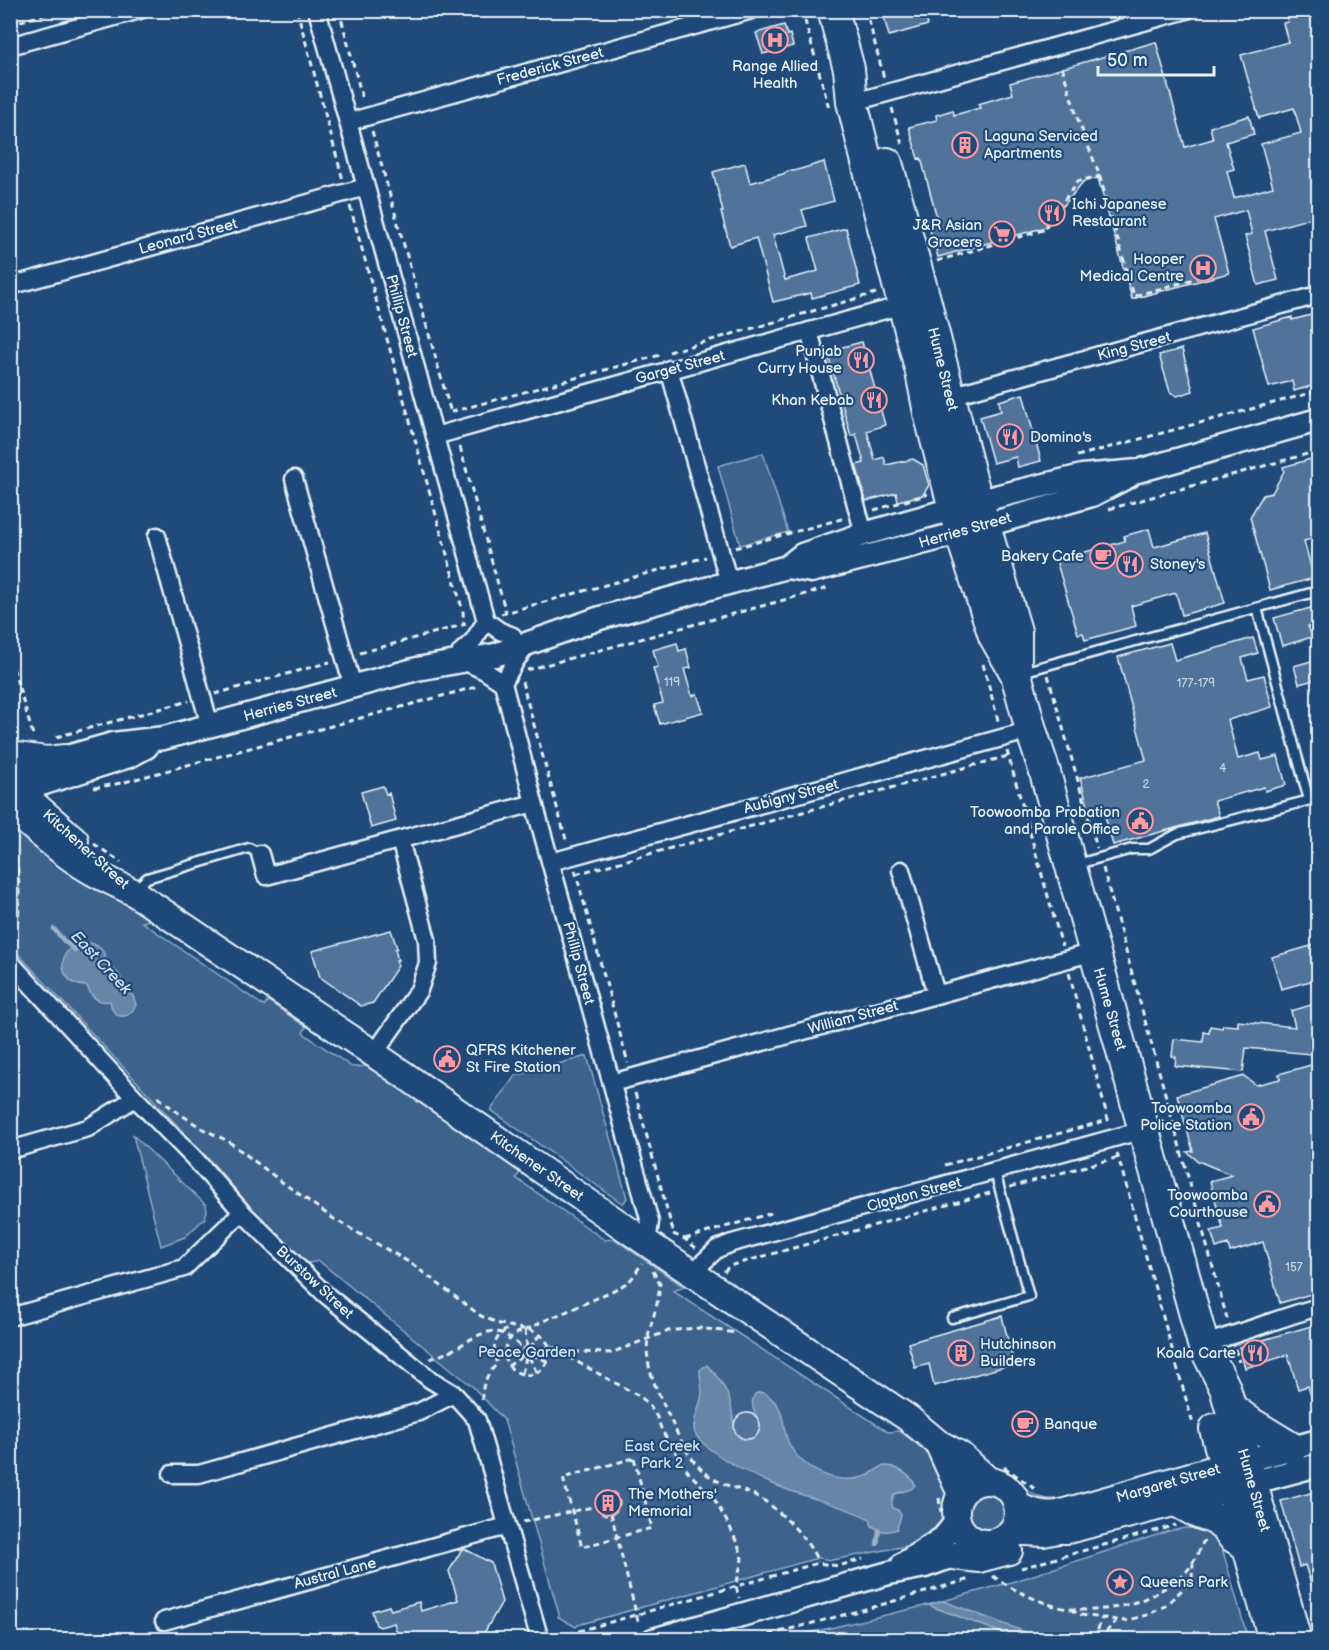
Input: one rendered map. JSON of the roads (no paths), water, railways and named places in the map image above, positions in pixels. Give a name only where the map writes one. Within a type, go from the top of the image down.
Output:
[{"type":"highway","name":"Hume Street","points":[[833,10],[849,69],[852,102],[914,302],[950,396],[969,517],[994,636],[1016,674],[1017,734],[1044,769],[1070,867],[1080,956],[1143,1130],[1203,1344],[1225,1388],[1231,1408],[1248,1546],[1274,1640]]},
{"type":"highway","name":"Hume Street","points":[[849,69],[868,98],[914,302],[921,372],[929,413],[969,517]]},
{"type":"highway","name":"Hume Street","points":[[1203,1344],[1206,1392],[1239,1474],[1296,1640]]},
{"type":"highway","points":[[1231,1408],[1251,1423],[1305,1444]]},
{"type":"highway","points":[[1180,1513],[1198,1513],[1215,1519],[1233,1537],[1248,1546]]},
{"type":"main road","name":"Herries Street","points":[[787,567],[811,571],[1082,476],[1138,471],[1317,420]]},
{"type":"main road","name":"Herries Street","points":[[12,789],[65,758],[113,744],[164,738],[210,726],[463,656],[491,640],[521,639],[787,567],[802,555],[864,534],[969,517]]},
{"type":"main road","name":"Herries Street","points":[[12,789],[129,756],[164,738]]},
{"type":"main road","points":[[10,755],[47,760],[65,758]]},
{"type":"main road","name":"Kitchener Street","points":[[12,789],[30,825],[70,857],[90,871],[133,892],[374,1054],[646,1251],[693,1272],[908,1418],[938,1443],[960,1455],[988,1480]]},
{"type":"main road","name":"Kitchener Street","points":[[938,1443],[961,1494]]},
{"type":"main road","name":"Margaret Street","points":[[1068,1530],[1180,1513],[1239,1474],[1305,1444]]},
{"type":"main road","name":"Margaret Street","points":[[1017,1506],[1041,1515],[1058,1514],[1239,1474],[1318,1465]]},
{"type":"main road","points":[[988,1480],[998,1482],[1007,1488],[1014,1496],[1018,1515],[1011,1531],[1003,1538],[993,1542],[974,1540],[967,1536],[957,1521],[957,1502],[961,1494],[968,1486],[988,1480]]},
{"type":"main road","points":[[889,1573],[943,1538],[957,1521]]},
{"type":"main road","points":[[1011,1531],[1043,1533],[1068,1530]]},
{"type":"main road","points":[[953,1556],[979,1559],[1051,1540],[1068,1530]]},
{"type":"main road","points":[[646,1632],[925,1566],[969,1550],[983,1542]]},
{"type":"street","points":[[10,46],[140,10]]},
{"type":"street","name":"Phillip Street","points":[[317,10],[486,621]]},
{"type":"street","name":"Frederick Street","points":[[348,122],[752,10]]},
{"type":"street","points":[[868,98],[1186,10]]},
{"type":"street","name":"Leonard Street","points":[[10,286],[366,187]]},
{"type":"street","name":"King Street","points":[[950,396],[1318,295]]},
{"type":"street","name":"Garget Street","points":[[435,436],[914,302]]},
{"type":"street","points":[[809,331],[864,534]]},
{"type":"street","points":[[669,369],[729,583]]},
{"type":"street","points":[[294,479],[353,687]]},
{"type":"street","points":[[157,536],[210,726]]},
{"type":"street","points":[[486,621],[500,631],[521,639],[516,660],[503,683],[463,656],[486,621]]},
{"type":"street","name":"Phillip Street","points":[[503,683],[650,1222],[646,1251]]},
{"type":"street","name":"Aubigny Street","points":[[551,862],[1017,734]]},
{"type":"street","points":[[260,854],[266,876],[534,803]]},
{"type":"street","points":[[374,1054],[419,990],[428,963],[427,940],[400,840]]},
{"type":"street","points":[[901,870],[936,994]]},
{"type":"street","name":"Burstow Street","points":[[15,956],[135,1098],[194,1158],[242,1212],[325,1294],[431,1380],[454,1394],[477,1420],[540,1640]]},
{"type":"street","name":"William Street","points":[[612,1083],[1080,956]]},
{"type":"street","points":[[10,1149],[88,1128],[135,1098]]},
{"type":"street","name":"Clopton Street","points":[[693,1272],[717,1250],[732,1243],[1143,1130]]},
{"type":"street","points":[[10,1317],[184,1268],[242,1212]]},
{"type":"street","points":[[1203,1344],[1318,1307]]},
{"type":"street","points":[[172,1474],[199,1473],[419,1412],[454,1394]]},
{"type":"street","name":"Austral Lane","points":[[164,1621],[507,1526]]},
{"type":"lane","points":[[1016,674],[1318,591]]},
{"type":"lane","points":[[1070,867],[1132,849],[1149,849],[1177,834],[1314,799],[1257,608]]},
{"type":"lane","points":[[133,892],[147,878],[249,848],[260,854]]},
{"type":"lane","points":[[952,1318],[1029,1296],[995,1172]]},
{"type":"water","points":[[84,942],[94,944],[101,949],[106,957],[107,967],[115,970],[120,976],[121,991],[127,991],[133,996],[136,1005],[129,1014],[117,1015],[110,1001],[96,999],[87,986],[70,980],[65,973],[64,958],[68,951],[74,945]]},
{"type":"water","points":[[707,1365],[720,1380],[727,1393],[734,1425],[741,1438],[751,1439],[760,1429],[753,1401],[755,1394],[763,1393],[776,1403],[782,1414],[787,1438],[793,1451],[798,1458],[818,1472],[839,1479],[854,1479],[869,1475],[885,1466],[898,1469],[907,1475],[915,1485],[911,1489],[895,1494],[892,1502],[893,1508],[901,1515],[897,1529],[882,1531],[872,1526],[870,1519],[860,1514],[768,1482],[729,1462],[704,1444],[695,1433],[694,1424],[702,1393],[700,1370]]},
{"type":"water","points":[[943,1601],[1044,1639],[1018,1639],[928,1605]]},
{"type":"waterway","name":"East Creek","points":[[54,929],[75,950]]},
{"type":"waterway","name":"East Creek","points":[[877,1544],[879,1530]]},
{"type":"place","name":"Range Allied Health","points":[[775,40]]},
{"type":"place","name":"Laguna Serviced Apartments","points":[[965,145]]},
{"type":"place","name":"Ichi Japanese Restaurant","points":[[1052,213]]},
{"type":"place","name":"J&R Asian Grocers","points":[[1002,234]]},
{"type":"place","name":"Hooper Medical Centre","points":[[1203,268]]},
{"type":"place","name":"Punjab Curry House","points":[[861,360]]},
{"type":"place","name":"Khan Kebab","points":[[874,400]]},
{"type":"place","name":"Domino's","points":[[1010,437]]},
{"type":"place","name":"Bakery Cafe","points":[[1103,556]]},
{"type":"place","name":"Stoney's","points":[[1130,564]]},
{"type":"place","name":"Toowoomba Probation and Parole Office","points":[[1140,821]]},
{"type":"place","name":"QFRS Kitchener St Fire Station","points":[[447,1059]]},
{"type":"place","name":"Toowoomba Police Station","points":[[1251,1117]]},
{"type":"place","name":"Toowoomba Courthouse","points":[[1267,1204]]},
{"type":"place","name":"Hutchinson Builders","points":[[961,1353]]},
{"type":"place","name":"Koala Carte","points":[[1255,1353]]},
{"type":"place","name":"Banque","points":[[1025,1424]]},
{"type":"place","name":"The Mothers' Memorial","points":[[608,1503]]},
{"type":"place","name":"Queens Park","points":[[1120,1582]]},
{"type":"park label","name":"Peace Garden","points":[[527,1352]]},
{"type":"park label","name":"East Creek Park 2","points":[[662,1454]]}]
